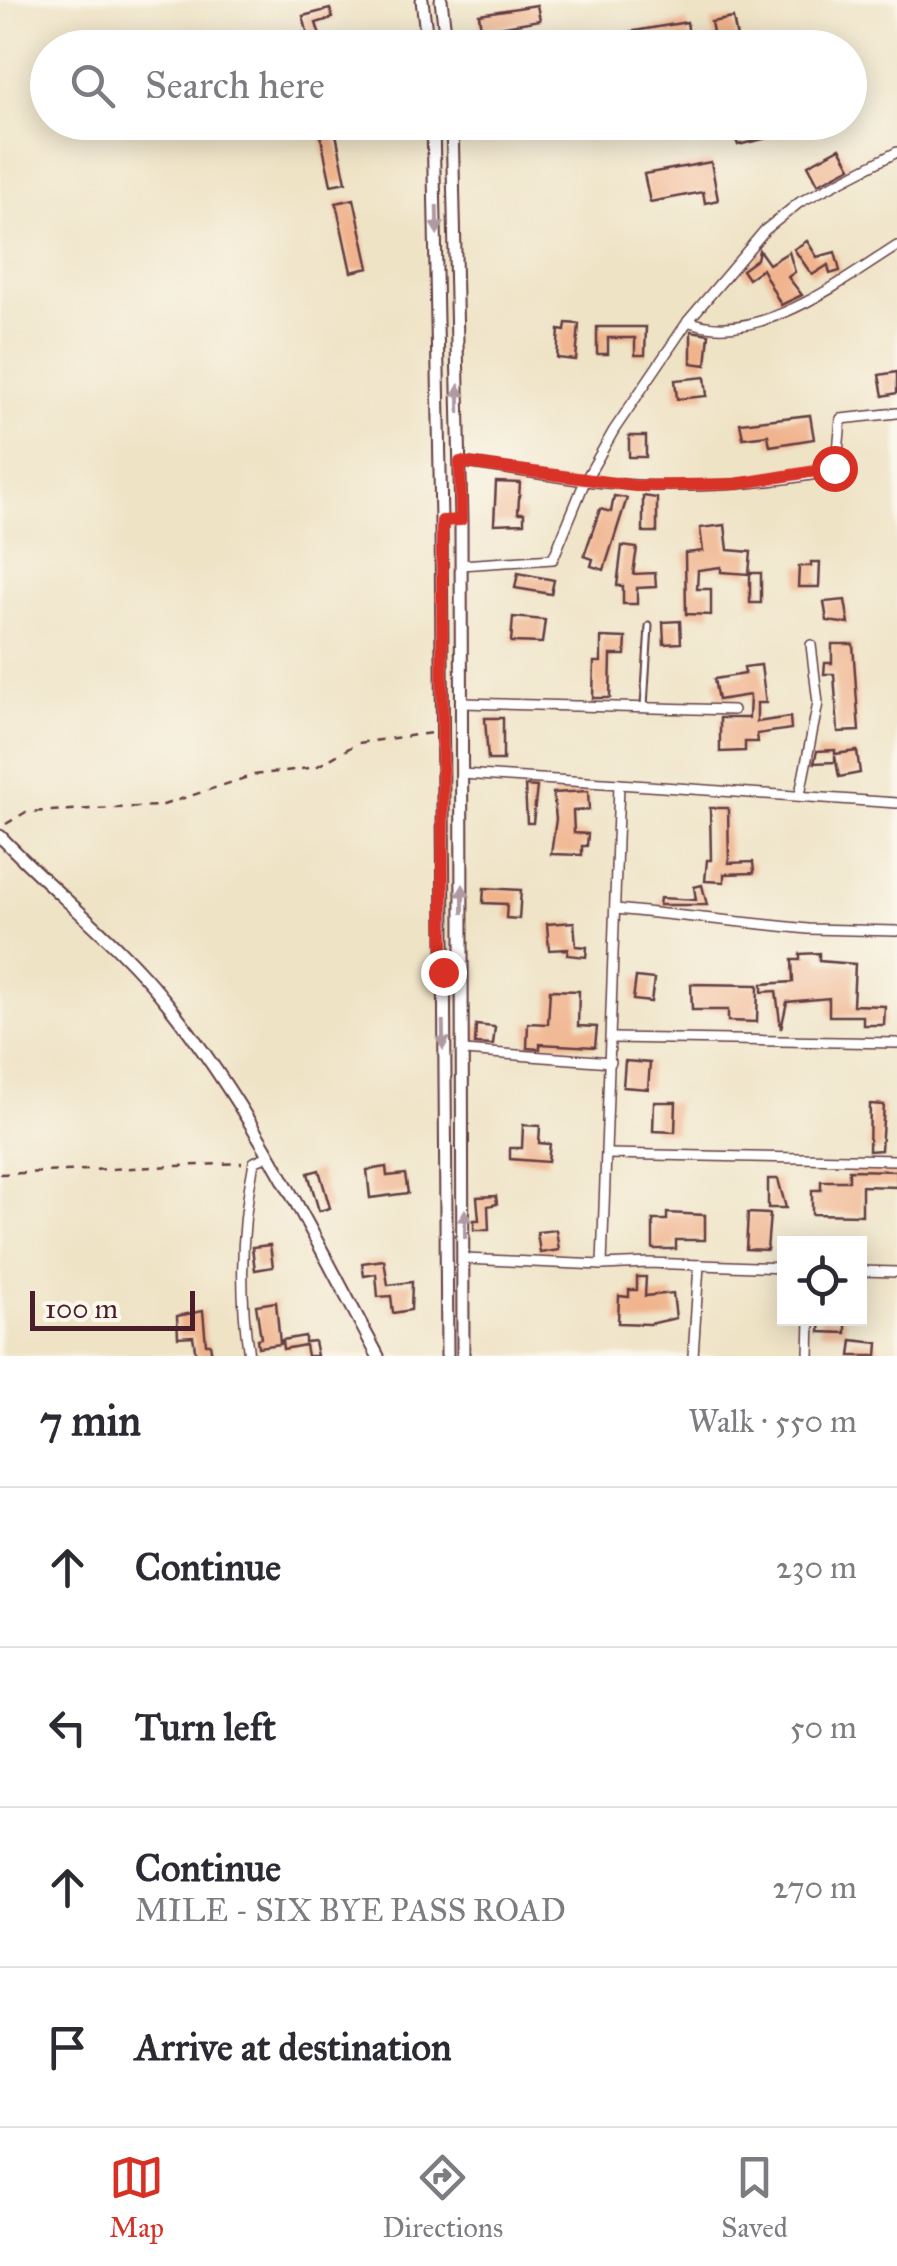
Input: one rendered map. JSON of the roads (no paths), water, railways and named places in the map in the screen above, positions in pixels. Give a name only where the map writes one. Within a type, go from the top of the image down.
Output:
[{"type":"street","points":[[422,0],[426,30]]},
{"type":"street","points":[[441,0],[445,30]]},
{"type":"street","points":[[433,140],[442,521],[447,1356]]},
{"type":"street","points":[[452,140],[461,520],[463,1356]]},
{"type":"street","points":[[461,565],[553,558],[585,481],[614,430],[688,322],[785,212],[897,152]]},
{"type":"street","points":[[688,322],[716,329],[796,310],[897,246]]},
{"type":"street","points":[[460,462],[636,486],[736,484],[828,472],[837,464],[841,420],[897,413]]},
{"type":"street","points":[[442,521],[461,520]]},
{"type":"street","points":[[800,794],[818,703],[811,645]]},
{"type":"street","points":[[462,703],[733,710]]},
{"type":"street","points":[[462,774],[897,803]]},
{"type":"street","points":[[602,1266],[618,784]]},
{"type":"street","points":[[0,833],[165,1000],[224,1079],[378,1356]]},
{"type":"street","points":[[0,857],[12,848]]},
{"type":"street","points":[[616,909],[808,929],[897,931]]},
{"type":"street","points":[[612,1038],[897,1044]]},
{"type":"street","points":[[464,1051],[611,1062]]},
{"type":"street","points":[[608,1154],[897,1160]]},
{"type":"street","points":[[248,1356],[243,1242],[254,1162],[270,1156]]},
{"type":"street","points":[[465,1259],[602,1266],[777,1268]]},
{"type":"street","points":[[692,1356],[699,1265]]},
{"type":"street","points":[[867,1271],[897,1272]]},
{"type":"street","points":[[809,1356],[810,1326]]},
{"type":"lane","points":[[644,709],[649,626]]}]
